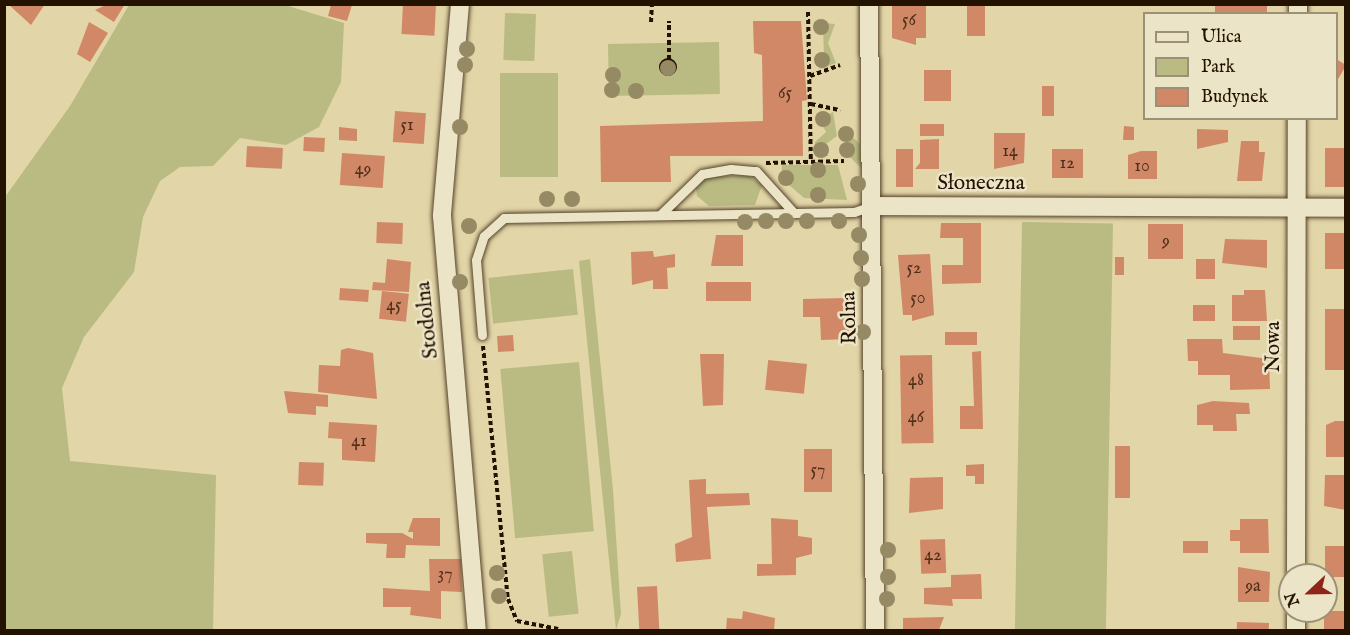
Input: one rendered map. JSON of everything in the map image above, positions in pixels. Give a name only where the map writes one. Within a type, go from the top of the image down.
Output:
[{"type":"street","name":"Stodolna","points":[[460,4],[443,167],[442,235],[477,630]]},
{"type":"street","name":"Rolna","points":[[869,4],[875,630]]},
{"type":"street","name":"Nowa","points":[[1296,563],[1297,120]]},
{"type":"street","name":"Słoneczna","points":[[871,206],[1346,208]]},
{"type":"lane","points":[[661,214],[702,174],[731,169],[756,171],[794,213]]},
{"type":"lane","name":"Słoneczna","points":[[482,335],[476,260],[483,236],[497,221],[522,214],[547,218],[618,212],[661,214],[854,212],[871,206]]},
{"type":"path","points":[[651,4],[651,22]]},
{"type":"path","points":[[808,12],[811,162]]},
{"type":"path","points":[[669,21],[669,60]]},
{"type":"path","points":[[810,76],[840,65]]},
{"type":"path","points":[[811,104],[840,110]]},
{"type":"path","points":[[758,163],[844,161]]},
{"type":"path","points":[[482,335],[508,599],[517,621],[558,629]]},
{"type":"green space","points":[[129,5],[285,5],[344,23],[341,82],[319,127],[286,145],[240,138],[213,166],[180,167],[160,181],[143,217],[134,272],[84,337],[62,388],[70,461],[216,475],[213,630],[5,630],[5,197],[70,106]]},
{"type":"green space","points":[[505,13],[536,14],[534,61],[503,60]]},
{"type":"green space","points":[[814,22],[835,24],[828,43],[836,63],[820,69],[814,58],[824,57],[823,28],[814,28]]},
{"type":"green space","points":[[719,42],[720,94],[609,96],[608,44]]},
{"type":"green space","points":[[500,73],[558,73],[558,177],[500,177]]},
{"type":"green space","points":[[833,112],[837,136],[826,144],[828,156],[815,156],[815,142],[826,132],[819,119]]},
{"type":"green space","points":[[845,130],[860,144],[861,168],[846,153]]},
{"type":"green space","points":[[782,165],[838,165],[847,200],[804,198],[781,178]]},
{"type":"green space","points":[[748,175],[762,185],[755,205],[709,206],[697,196],[696,187],[707,177]]},
{"type":"green space","points":[[1022,222],[1113,224],[1106,630],[1015,630]]},
{"type":"green space","points":[[590,259],[613,490],[621,614],[616,630],[579,261]]},
{"type":"green space","points":[[573,269],[578,315],[493,324],[488,278]]},
{"type":"green space","points":[[579,362],[594,531],[515,538],[500,369]]},
{"type":"green space","points":[[572,551],[579,614],[549,617],[542,554]]},
{"type":"building","points":[[8,4],[45,4],[31,25]]},
{"type":"building","points":[[108,4],[125,4],[114,22],[95,10]]},
{"type":"building","points":[[403,4],[436,6],[434,36],[401,34]]},
{"type":"building","points":[[892,4],[926,4],[926,38],[916,38],[916,45],[892,38]]},
{"type":"building","points":[[967,4],[985,4],[985,36],[967,36]]},
{"type":"building","points":[[1215,4],[1267,4],[1267,12],[1215,12]]},
{"type":"building","points":[[331,5],[352,5],[347,21],[328,16]]},
{"type":"building","points":[[753,21],[801,21],[807,100],[802,101],[803,156],[670,156],[671,182],[601,182],[600,126],[763,121],[762,55],[754,53]]},
{"type":"building","points":[[89,22],[108,33],[90,62],[77,54]]},
{"type":"building","points":[[1338,60],[1346,66],[1338,79]]},
{"type":"building","points":[[924,70],[951,70],[951,101],[924,101]]},
{"type":"building","points":[[1042,86],[1054,86],[1054,116],[1042,116]]},
{"type":"building","points":[[395,111],[426,113],[424,144],[393,142]]},
{"type":"building","points":[[920,124],[944,124],[944,136],[920,136]]},
{"type":"building","points":[[1124,126],[1134,127],[1134,140],[1123,140]]},
{"type":"building","points":[[339,127],[357,129],[357,141],[339,140]]},
{"type":"building","points":[[1197,129],[1228,130],[1228,142],[1197,149]]},
{"type":"building","points":[[994,133],[1025,133],[1024,163],[994,169]]},
{"type":"building","points":[[304,137],[325,138],[324,152],[303,151]]},
{"type":"building","points":[[939,139],[939,169],[915,169],[920,163],[920,140]]},
{"type":"building","points":[[1241,141],[1259,141],[1259,152],[1265,152],[1262,181],[1237,181]]},
{"type":"building","points":[[247,146],[283,148],[282,169],[246,167]]},
{"type":"building","points":[[1325,148],[1346,148],[1346,187],[1325,187]]},
{"type":"building","points":[[896,149],[913,149],[913,187],[896,187]]},
{"type":"building","points":[[1052,149],[1083,149],[1083,178],[1052,178]]},
{"type":"building","points":[[1141,151],[1157,151],[1157,179],[1128,179],[1128,155]]},
{"type":"building","points":[[342,153],[385,156],[383,188],[340,185]]},
{"type":"building","points":[[377,222],[403,223],[402,244],[376,243]]},
{"type":"building","points":[[941,223],[981,223],[981,283],[942,284],[942,265],[963,265],[963,238],[940,238]]},
{"type":"building","points":[[1148,224],[1183,224],[1183,259],[1148,259]]},
{"type":"building","points":[[1325,233],[1346,233],[1346,269],[1325,269]]},
{"type":"building","points":[[716,235],[743,235],[743,266],[711,266]]},
{"type":"building","points":[[1225,239],[1267,240],[1267,268],[1222,263]]},
{"type":"building","points":[[653,251],[654,257],[675,254],[675,267],[667,268],[668,289],[653,289],[653,280],[632,285],[631,252]]},
{"type":"building","points":[[930,254],[934,315],[912,321],[912,315],[903,315],[898,255]]},
{"type":"building","points":[[1115,257],[1124,257],[1124,275],[1115,275]]},
{"type":"building","points":[[387,259],[411,262],[409,292],[372,290],[373,282],[385,283]]},
{"type":"building","points":[[1196,259],[1215,259],[1215,279],[1196,279]]},
{"type":"building","points":[[706,282],[751,282],[751,301],[706,301]]},
{"type":"building","points":[[340,288],[369,290],[368,302],[339,300]]},
{"type":"building","points":[[1244,290],[1265,290],[1267,321],[1232,321],[1232,295],[1244,295]]},
{"type":"building","points":[[382,291],[409,294],[406,322],[379,319]]},
{"type":"building","points":[[845,298],[850,339],[821,340],[820,317],[803,317],[803,299]]},
{"type":"building","points":[[1193,305],[1215,305],[1215,321],[1193,321]]},
{"type":"building","points":[[1325,309],[1346,309],[1346,370],[1325,370]]},
{"type":"building","points":[[1233,326],[1260,326],[1260,340],[1233,340]]},
{"type":"building","points":[[945,332],[977,332],[977,345],[945,345]]},
{"type":"building","points":[[513,335],[514,351],[498,352],[497,336]]},
{"type":"building","points":[[1187,339],[1222,339],[1223,353],[1269,359],[1270,389],[1230,390],[1230,375],[1198,375],[1198,361],[1188,361]]},
{"type":"building","points":[[348,348],[373,353],[377,399],[318,392],[319,365],[340,366],[341,350]]},
{"type":"building","points":[[981,351],[983,429],[960,429],[960,406],[974,406],[972,352]]},
{"type":"building","points":[[700,354],[724,354],[723,405],[703,406]]},
{"type":"building","points":[[932,355],[934,443],[902,444],[900,356]]},
{"type":"building","points":[[768,360],[807,364],[804,394],[765,390]]},
{"type":"building","points":[[284,391],[328,395],[328,407],[316,406],[316,415],[288,413]]},
{"type":"building","points":[[1213,401],[1249,403],[1250,414],[1236,414],[1237,431],[1213,431],[1213,425],[1197,425],[1197,405]]},
{"type":"building","points":[[1335,421],[1346,421],[1346,457],[1326,457],[1326,425]]},
{"type":"building","points":[[329,422],[377,425],[375,462],[342,460],[342,439],[328,438]]},
{"type":"building","points":[[1115,446],[1130,446],[1130,498],[1115,498]]},
{"type":"building","points":[[804,449],[832,449],[832,492],[804,492]]},
{"type":"building","points":[[299,462],[324,463],[323,486],[298,485]]},
{"type":"building","points":[[984,464],[984,484],[975,484],[975,476],[966,476],[966,465]]},
{"type":"building","points":[[1325,475],[1346,475],[1346,510],[1324,506]]},
{"type":"building","points":[[943,477],[943,509],[909,513],[910,478]]},
{"type":"building","points":[[706,479],[706,494],[749,493],[750,505],[707,507],[711,559],[676,562],[675,544],[692,537],[689,480]]},
{"type":"building","points":[[413,518],[440,518],[440,546],[406,545],[405,558],[386,558],[387,544],[366,543],[366,533],[402,533],[413,539],[413,532],[408,532]]},
{"type":"building","points":[[771,518],[798,520],[798,536],[812,538],[812,554],[796,558],[796,575],[757,576],[757,564],[772,564]]},
{"type":"building","points":[[1240,519],[1268,519],[1269,553],[1240,553],[1240,541],[1230,541],[1230,530],[1240,530]]},
{"type":"building","points":[[945,539],[946,573],[921,574],[920,540]]},
{"type":"building","points":[[1183,541],[1208,541],[1208,553],[1183,553]]},
{"type":"building","points":[[1325,546],[1346,546],[1346,577],[1338,577],[1338,563],[1325,563]]},
{"type":"building","points":[[429,559],[461,559],[462,592],[441,591],[441,619],[410,615],[411,607],[383,607],[383,588],[430,591]]},
{"type":"building","points":[[1238,567],[1270,572],[1269,602],[1238,602]]},
{"type":"building","points":[[981,574],[982,599],[952,599],[953,606],[924,604],[924,588],[951,587],[951,575]]},
{"type":"building","points":[[657,586],[659,630],[639,630],[637,587]]},
{"type":"building","points":[[743,611],[775,618],[774,630],[726,630],[727,618],[742,619]]},
{"type":"building","points":[[1338,611],[1346,611],[1346,630],[1324,630],[1324,623],[1338,623]]},
{"type":"building","points":[[944,617],[939,630],[903,630],[903,618]]},
{"type":"building","points":[[1237,622],[1269,623],[1269,630],[1237,630]]}]
